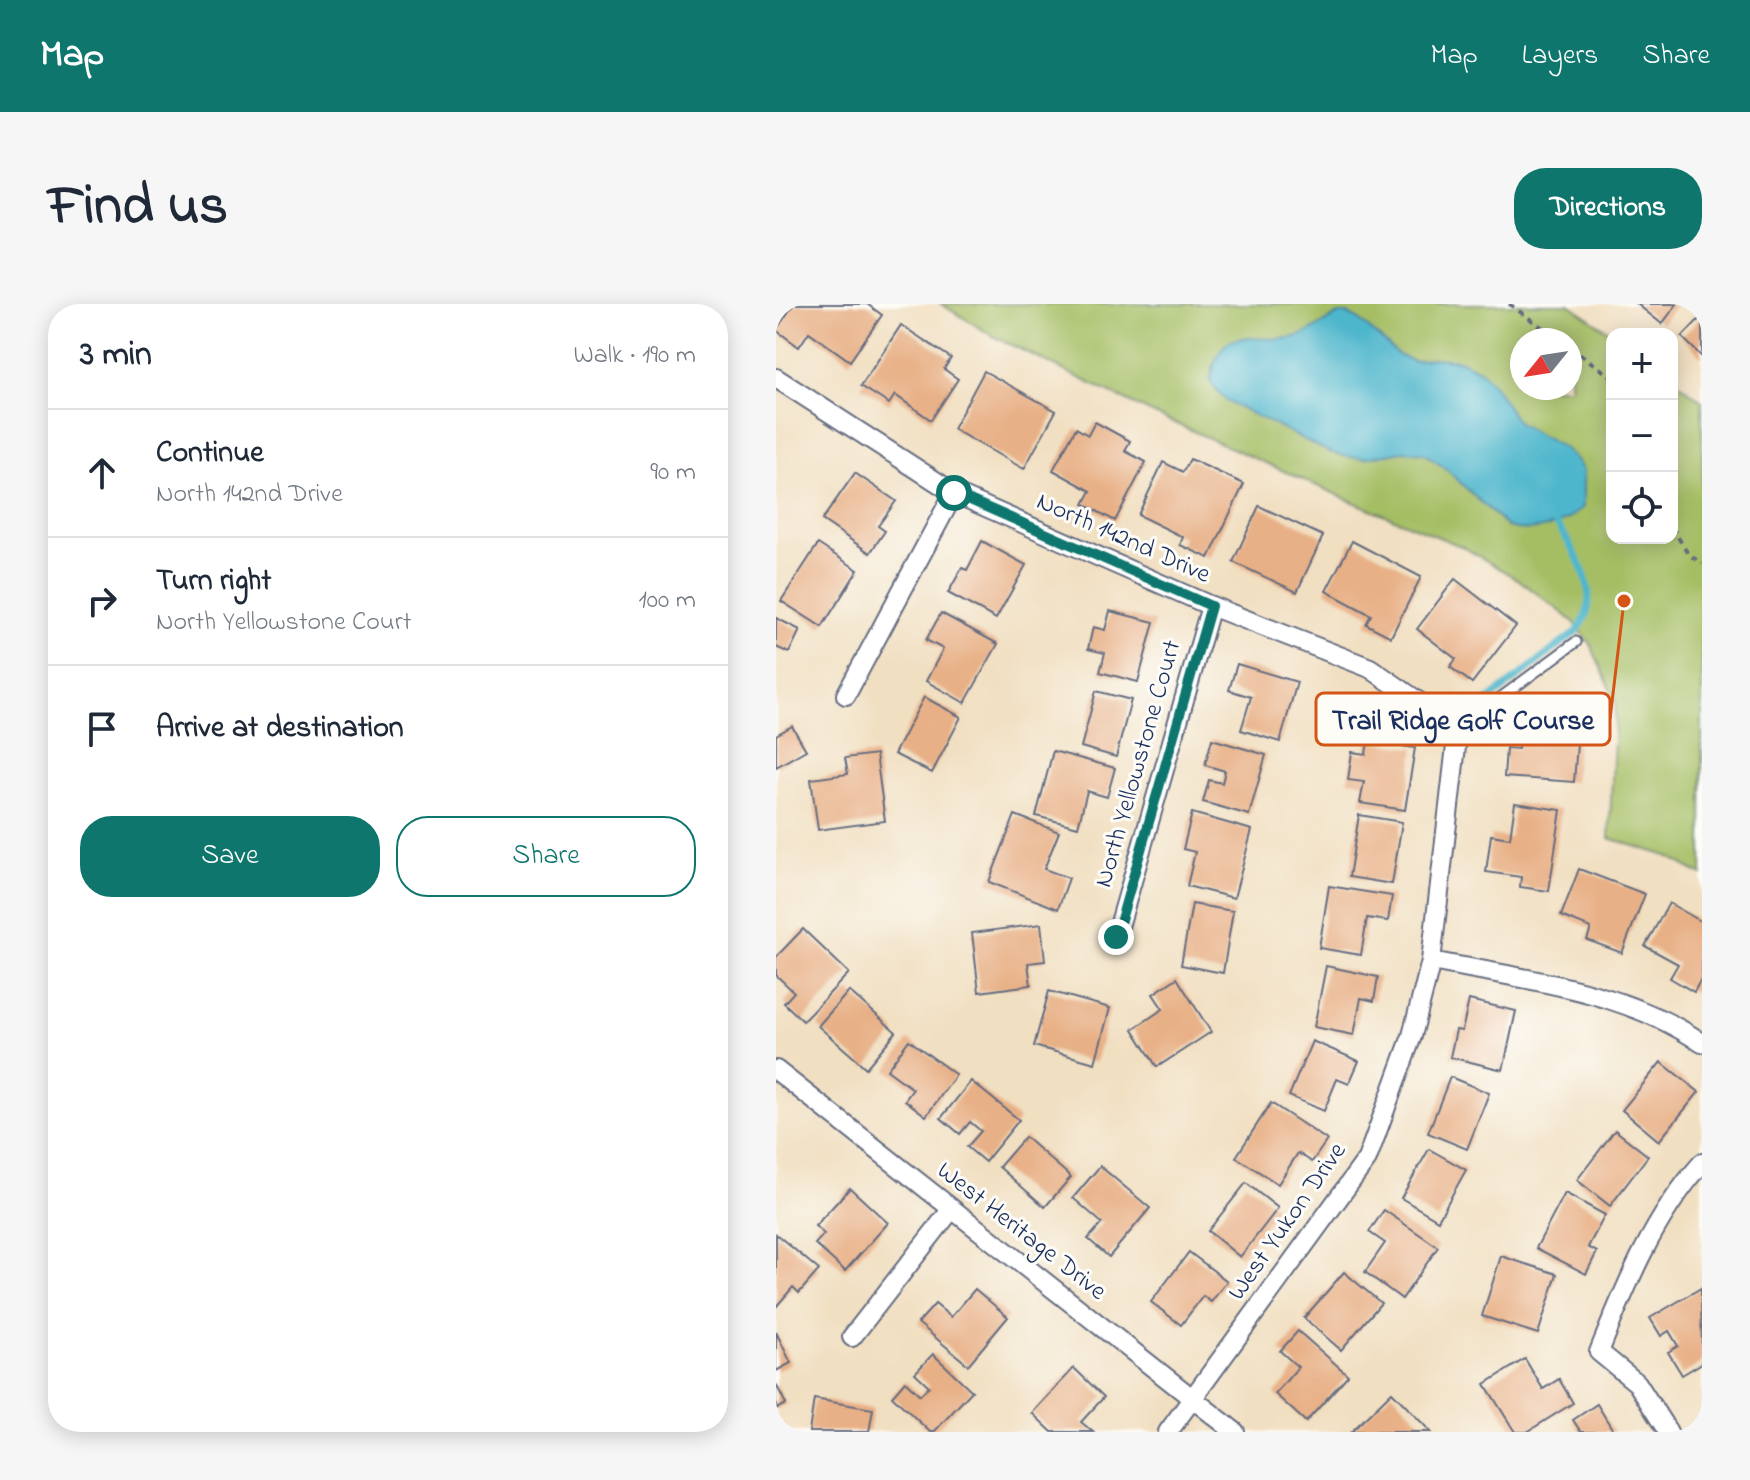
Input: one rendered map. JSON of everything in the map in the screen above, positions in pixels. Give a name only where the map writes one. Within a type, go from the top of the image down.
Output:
[{"type":"street","name":"North 142nd Drive","points":[[776,378],[954,493],[1211,606],[1370,668],[1458,729]]},
{"type":"street","points":[[846,695],[954,493]]},
{"type":"street","name":"North Yellowstone Court","points":[[1116,937],[1211,606]]},
{"type":"street","name":"West Yukon Drive","points":[[1168,1432],[1367,1159],[1412,1036],[1431,961],[1458,729]]},
{"type":"street","points":[[1431,961],[1585,990],[1682,1029],[1702,1043]]},
{"type":"street","name":"West Heritage Drive","points":[[776,1070],[1235,1432]]},
{"type":"street","points":[[1668,1432],[1637,1383],[1599,1352],[1637,1258],[1685,1182],[1702,1163]]},
{"type":"street","points":[[852,1337],[951,1210]]},
{"type":"lane","points":[[1458,729],[1576,642]]},
{"type":"path","points":[[1509,304],[1543,328]]},
{"type":"path","points":[[1582,356],[1606,373]]},
{"type":"path","points":[[1678,537],[1688,554],[1702,564]]},
{"type":"green space","points":[[941,304],[1569,304],[1606,329],[1606,544],[1678,544],[1678,383],[1702,401],[1702,875],[1667,856],[1609,838],[1616,702],[1591,645],[1573,621],[1519,580],[1463,547],[1152,413],[995,337]]},
{"type":"water","points":[[1339,314],[1358,319],[1400,356],[1414,361],[1434,358],[1459,360],[1480,370],[1493,384],[1518,423],[1563,448],[1577,461],[1583,470],[1583,507],[1567,520],[1547,527],[1527,530],[1507,527],[1445,468],[1423,453],[1403,451],[1365,458],[1329,452],[1226,401],[1210,382],[1221,349],[1230,342],[1239,338],[1295,337]]},
{"type":"building","points":[[794,304],[867,304],[882,315],[850,361],[809,332],[799,347],[776,330]]},
{"type":"building","points":[[1637,304],[1677,304],[1662,324]]},
{"type":"building","points":[[1702,316],[1702,357],[1682,337]]},
{"type":"building","points":[[901,325],[951,358],[944,369],[958,379],[931,420],[895,395],[889,404],[861,386]]},
{"type":"building","points":[[984,371],[1056,411],[1024,469],[953,429]]},
{"type":"building","points":[[1095,422],[1130,441],[1125,451],[1146,462],[1115,521],[1084,504],[1091,491],[1053,470],[1076,428],[1088,435]]},
{"type":"building","points":[[1190,459],[1244,484],[1209,558],[1180,545],[1183,537],[1138,515],[1163,462],[1183,472]]},
{"type":"building","points":[[855,473],[896,501],[878,526],[885,531],[870,553],[822,520]]},
{"type":"building","points":[[1259,506],[1323,536],[1297,592],[1233,562]]},
{"type":"building","points":[[982,541],[1026,565],[996,619],[948,593],[962,568],[967,570]]},
{"type":"building","points":[[1352,541],[1421,577],[1391,637],[1366,624],[1371,615],[1326,591]]},
{"type":"building","points":[[818,544],[858,570],[822,627],[781,601]]},
{"type":"building","points":[[1455,579],[1516,626],[1472,683],[1450,667],[1456,659],[1417,629]]},
{"type":"building","points":[[1110,611],[1154,622],[1138,682],[1100,672],[1105,653],[1088,649],[1093,627],[1105,630]]},
{"type":"building","points":[[941,613],[998,644],[965,703],[926,681],[943,649],[926,640]]},
{"type":"building","points":[[776,618],[800,630],[789,653],[776,647]]},
{"type":"building","points":[[1237,664],[1297,682],[1280,742],[1241,730],[1251,697],[1229,690]]},
{"type":"building","points":[[1096,691],[1131,700],[1116,757],[1081,747]]},
{"type":"building","points":[[924,697],[961,717],[932,773],[894,754]]},
{"type":"building","points":[[1522,701],[1580,706],[1574,782],[1504,777],[1506,748],[1518,749]]},
{"type":"building","points":[[792,726],[806,750],[776,767],[776,735]]},
{"type":"building","points":[[1212,739],[1266,755],[1249,815],[1203,802],[1209,780],[1222,783],[1225,771],[1205,765]]},
{"type":"building","points":[[1368,741],[1415,748],[1405,810],[1360,803],[1364,782],[1348,780],[1352,752],[1366,754]]},
{"type":"building","points":[[1053,751],[1115,768],[1107,797],[1087,791],[1078,827],[1036,816]]},
{"type":"building","points":[[876,754],[885,821],[818,830],[811,779],[848,774],[845,758]]},
{"type":"building","points":[[1515,803],[1561,810],[1549,891],[1520,887],[1521,877],[1486,872],[1491,835],[1510,838]]},
{"type":"building","points":[[1192,813],[1252,830],[1234,898],[1187,886],[1195,852],[1183,849]]},
{"type":"building","points":[[1015,815],[1059,832],[1044,869],[1069,878],[1058,909],[989,882]]},
{"type":"building","points":[[1359,815],[1402,822],[1392,884],[1349,877]]},
{"type":"building","points":[[1579,869],[1645,894],[1622,953],[1587,940],[1591,928],[1561,916]]},
{"type":"building","points":[[1329,886],[1392,896],[1388,921],[1367,918],[1361,955],[1319,948]]},
{"type":"building","points":[[1669,903],[1702,922],[1702,977],[1694,992],[1670,978],[1678,964],[1645,946]]},
{"type":"building","points":[[1192,904],[1233,911],[1223,973],[1181,965]]},
{"type":"building","points":[[1041,924],[1045,961],[1028,963],[1031,985],[979,992],[972,933]]},
{"type":"building","points":[[803,929],[849,973],[803,1021],[784,1003],[794,992],[776,975],[776,957]]},
{"type":"building","points":[[1326,966],[1378,977],[1374,1001],[1361,998],[1354,1035],[1314,1027]]},
{"type":"building","points":[[1177,978],[1211,1032],[1157,1067],[1133,1029],[1163,1009],[1153,994]]},
{"type":"building","points":[[849,991],[896,1032],[866,1068],[818,1026]]},
{"type":"building","points":[[1049,991],[1110,1008],[1095,1063],[1034,1046]]},
{"type":"building","points":[[1469,1000],[1516,1011],[1503,1070],[1450,1057],[1456,1030],[1462,1031]]},
{"type":"building","points":[[909,1040],[956,1075],[926,1116],[905,1100],[913,1089],[887,1070]]},
{"type":"building","points":[[1312,1041],[1359,1061],[1349,1084],[1337,1079],[1324,1111],[1289,1096]]},
{"type":"building","points":[[1661,1062],[1699,1092],[1659,1141],[1622,1110]]},
{"type":"building","points":[[1450,1077],[1489,1093],[1467,1149],[1428,1133]]},
{"type":"building","points":[[971,1081],[1019,1120],[985,1162],[967,1147],[981,1131],[970,1122],[960,1134],[941,1118]]},
{"type":"building","points":[[1271,1103],[1327,1140],[1312,1162],[1298,1153],[1278,1184],[1236,1157]]},
{"type":"building","points":[[1615,1130],[1648,1156],[1610,1206],[1577,1180]]},
{"type":"building","points":[[1025,1137],[1071,1177],[1045,1207],[999,1167]]},
{"type":"building","points":[[1429,1149],[1466,1170],[1438,1220],[1401,1198]]},
{"type":"building","points":[[1100,1166],[1150,1208],[1109,1257],[1088,1239],[1102,1223],[1073,1198]]},
{"type":"building","points":[[1246,1183],[1278,1208],[1240,1257],[1208,1231]]},
{"type":"building","points":[[850,1188],[888,1223],[845,1271],[815,1244],[824,1234],[815,1226]]},
{"type":"building","points":[[1565,1193],[1605,1215],[1588,1247],[1597,1252],[1586,1274],[1536,1248]]},
{"type":"building","points":[[1384,1210],[1438,1247],[1402,1299],[1365,1272],[1385,1243],[1369,1232]]},
{"type":"building","points":[[776,1234],[819,1270],[799,1293],[793,1287],[776,1307]]},
{"type":"building","points":[[1189,1252],[1227,1281],[1211,1302],[1203,1296],[1181,1325],[1151,1302]]},
{"type":"building","points":[[1501,1256],[1557,1274],[1538,1334],[1482,1316]]},
{"type":"building","points":[[1344,1272],[1381,1303],[1341,1350],[1304,1318]]},
{"type":"building","points":[[1701,1288],[1702,1363],[1682,1375],[1668,1352],[1678,1346],[1669,1331],[1661,1336],[1650,1318]]},
{"type":"building","points":[[975,1289],[1008,1317],[968,1365],[918,1323],[935,1304],[951,1317]]},
{"type":"building","points":[[1298,1331],[1348,1375],[1306,1422],[1275,1394],[1298,1367],[1280,1351]]},
{"type":"building","points":[[776,1332],[791,1363],[776,1371]]},
{"type":"building","points":[[933,1354],[972,1391],[934,1432],[930,1432],[892,1396],[905,1381],[920,1395],[929,1386],[915,1373]]},
{"type":"building","points":[[1525,1359],[1543,1389],[1559,1379],[1573,1403],[1527,1432],[1515,1432],[1485,1384]]},
{"type":"building","points":[[1074,1368],[1104,1397],[1081,1422],[1093,1432],[1052,1432],[1032,1413]]},
{"type":"building","points":[[776,1384],[786,1404],[776,1409]]},
{"type":"building","points":[[1392,1392],[1431,1432],[1351,1432]]},
{"type":"building","points":[[814,1399],[873,1409],[869,1432],[809,1432]]},
{"type":"building","points":[[1597,1404],[1614,1432],[1581,1432],[1573,1420]]},
{"type":"waterway","points":[[1473,712],[1576,632],[1585,619],[1589,604],[1584,574],[1553,519]]},
{"type":"place","name":"Trail Ridge Golf Course","points":[[1624,601]]},
{"type":"route","points":[[954,493],[1211,606],[1116,937]]}]
